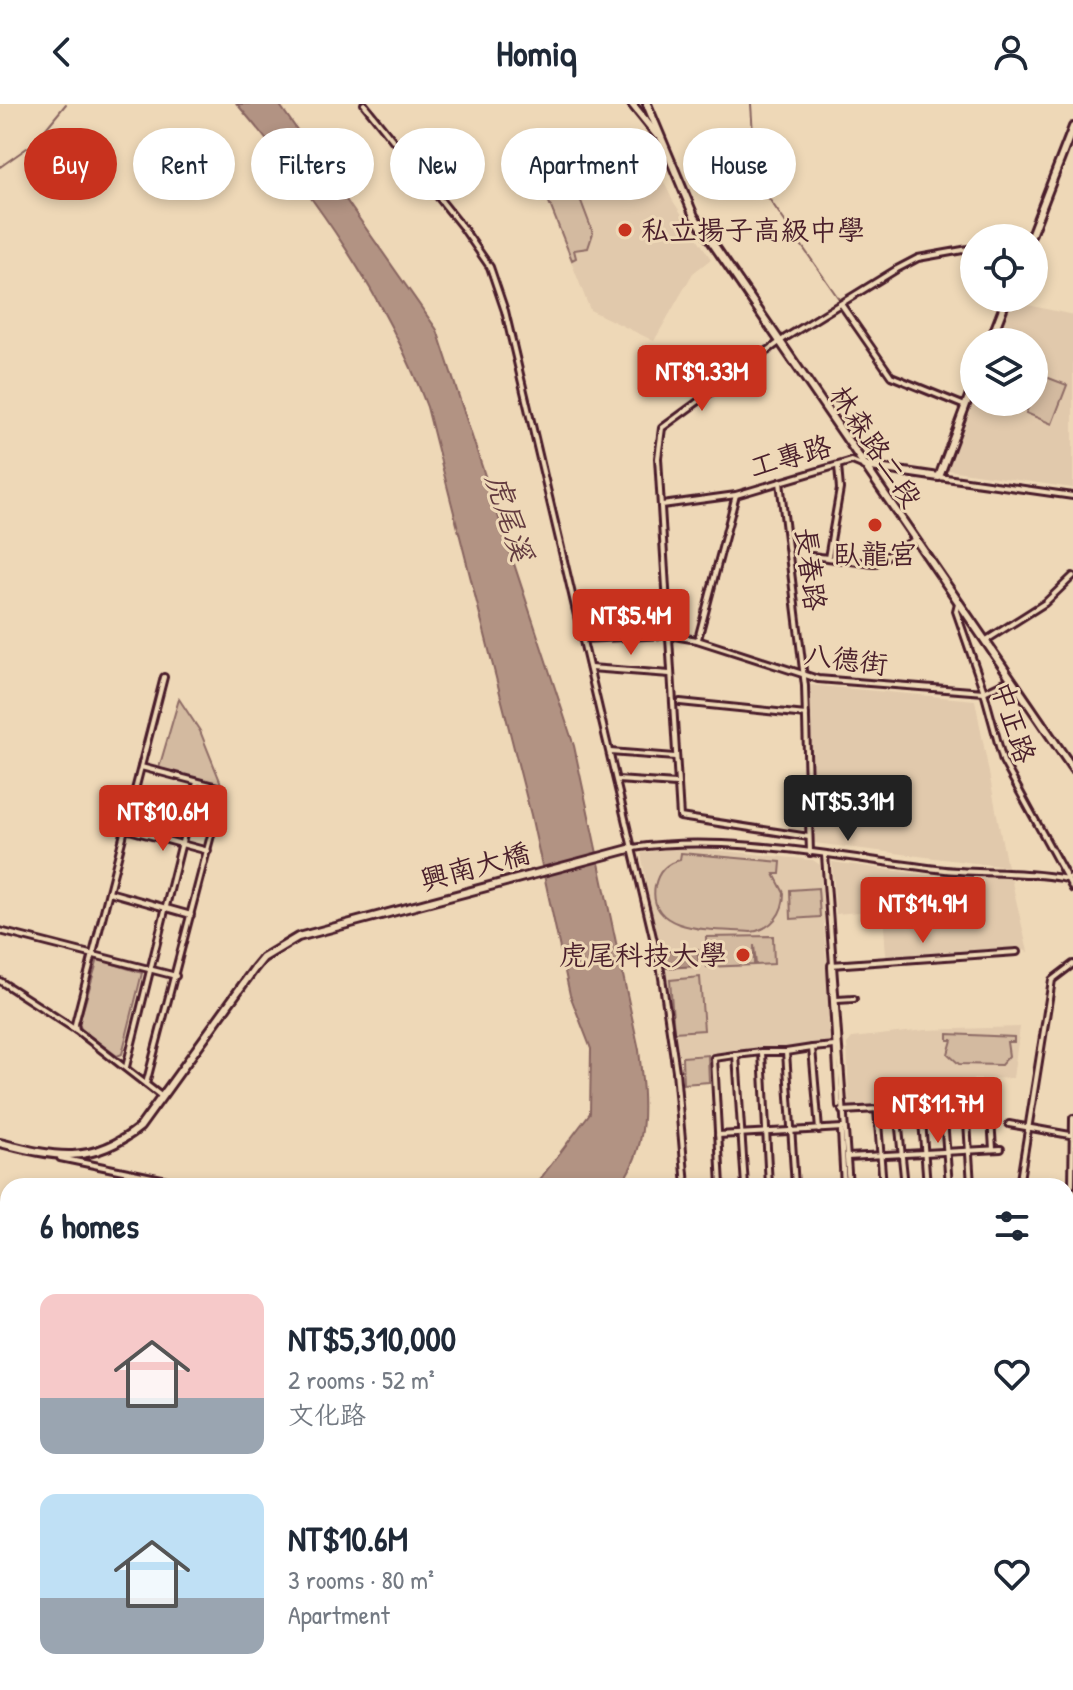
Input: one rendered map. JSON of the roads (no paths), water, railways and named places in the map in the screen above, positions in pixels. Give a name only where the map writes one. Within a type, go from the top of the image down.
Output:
[{"type":"street","points":[[632,104],[652,128]]},
{"type":"street","name":"林森路二段","points":[[647,104],[656,128]]},
{"type":"street","points":[[367,105],[490,267],[514,345],[633,848],[668,1012],[685,1178]]},
{"type":"street","points":[[1035,224],[1073,127]]},
{"type":"street","name":"林森路二段","points":[[667,153],[694,216],[1073,769]]},
{"type":"street","points":[[809,837],[680,817],[658,450],[665,422],[779,343],[918,258],[960,250]]},
{"type":"street","points":[[841,304],[891,376],[960,404]]},
{"type":"street","points":[[939,477],[961,416]]},
{"type":"street","name":"工專路","points":[[662,505],[736,495],[852,461],[864,466],[1073,496]]},
{"type":"street","points":[[828,558],[840,489],[838,466]]},
{"type":"street","name":"長春路","points":[[780,482],[804,678],[810,853]]},
{"type":"street","points":[[697,640],[736,495]]},
{"type":"street","points":[[812,556],[874,564],[914,540]]},
{"type":"street","points":[[984,641],[1045,603],[1073,576]]},
{"type":"street","name":"中正路","points":[[958,603],[956,611],[1008,774],[1073,889]]},
{"type":"street","name":"八德街","points":[[582,639],[668,635],[697,640],[804,678],[984,692]]},
{"type":"street","points":[[590,668],[670,674]]},
{"type":"street","points":[[76,1030],[164,677]]},
{"type":"street","points":[[984,692],[1011,679]]},
{"type":"street","points":[[680,702],[806,715]]},
{"type":"street","points":[[610,752],[675,757]]},
{"type":"street","points":[[141,767],[218,787],[222,793],[193,915],[146,1084]]},
{"type":"street","points":[[617,780],[676,784]]},
{"type":"street","points":[[126,1067],[197,782]]},
{"type":"street","points":[[125,829],[208,851]]},
{"type":"street","points":[[633,848],[669,842],[810,853],[948,870],[1067,879],[1073,876]]},
{"type":"street","name":"興南大橋","points":[[60,1158],[79,1156],[123,1140],[140,1127],[263,958],[298,937],[633,848]]},
{"type":"street","points":[[825,855],[847,1178]]},
{"type":"street","points":[[109,892],[193,915]]},
{"type":"street","points":[[0,931],[176,976]]},
{"type":"street","points":[[831,965],[1017,952]]},
{"type":"street","points":[[1020,1178],[1052,980],[1073,964]]},
{"type":"street","points":[[0,981],[76,1030],[161,1096]]},
{"type":"street","points":[[834,1000],[854,999]]},
{"type":"street","points":[[720,1178],[714,1058],[838,1046]]},
{"type":"street","points":[[838,1046],[846,1178]]},
{"type":"street","points":[[812,1048],[819,1130]]},
{"type":"street","points":[[762,1052],[769,1178]]},
{"type":"street","points":[[786,1052],[794,1178]]},
{"type":"street","points":[[736,1055],[744,1178]]},
{"type":"street","points":[[842,1111],[990,1103],[993,1149]]},
{"type":"street","points":[[943,1105],[949,1178]]},
{"type":"street","points":[[966,1105],[971,1178]]},
{"type":"street","points":[[921,1107],[926,1178]]},
{"type":"street","points":[[897,1109],[904,1178]]},
{"type":"street","points":[[877,1110],[882,1178]]},
{"type":"street","points":[[1072,1178],[1073,1118]]},
{"type":"street","points":[[1009,1124],[1072,1136]]},
{"type":"street","points":[[717,1135],[842,1128]]},
{"type":"street","points":[[0,1143],[157,1178]]},
{"type":"street","points":[[847,1157],[1001,1149]]},
{"type":"waterway","points":[[0,167],[34,143],[66,104]]},
{"type":"waterway","points":[[751,104],[756,180],[839,299]]},
{"type":"place","name":"私立揚子高級中學","points":[[625,230]]},
{"type":"place","name":"臥龍宮","points":[[875,525]]},
{"type":"place","name":"虎尾科技大學","points":[[743,955]]},
{"type":"water label","name":"虎尾溪","points":[[510,517]]}]
